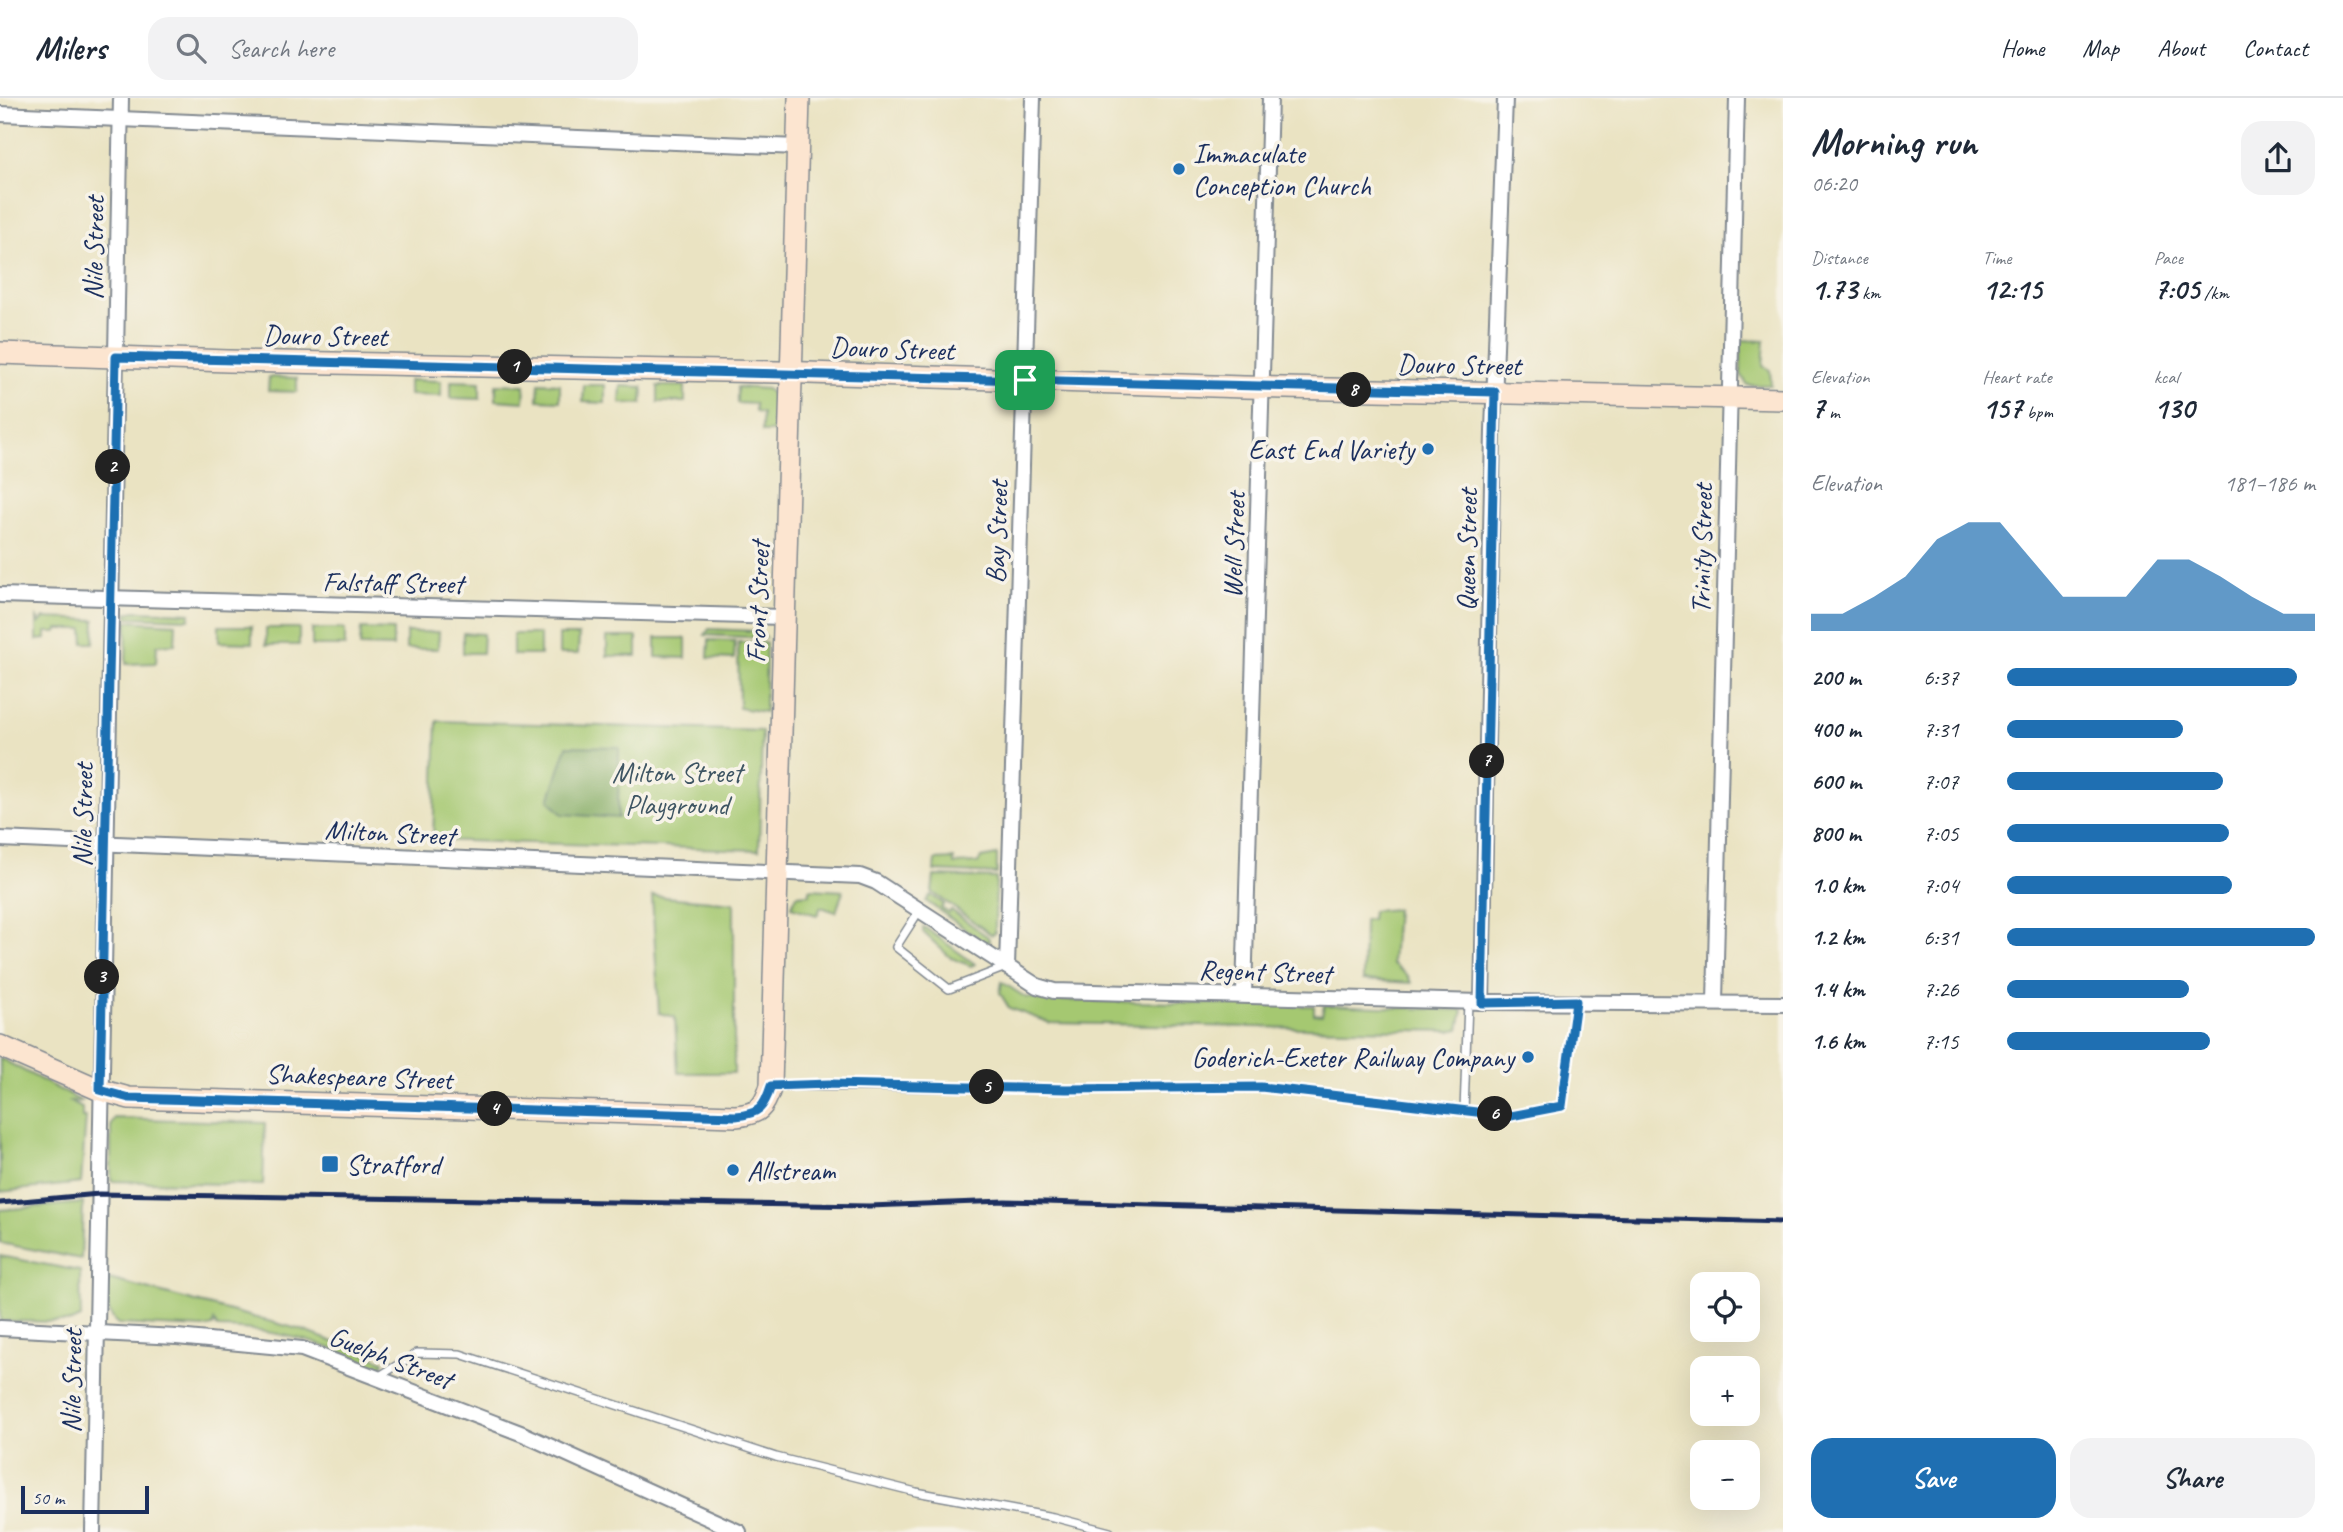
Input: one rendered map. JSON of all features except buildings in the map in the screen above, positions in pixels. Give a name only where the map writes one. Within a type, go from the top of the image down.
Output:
[{"type":"street","name":"Nile Street","points":[[93,1532],[121,98]]},
{"type":"street","name":"Front Street","points":[[768,1096],[778,873],[799,98]]},
{"type":"street","name":"Bay Street","points":[[1007,967],[1033,98]]},
{"type":"street","name":"Well Street","points":[[1244,994],[1270,98]]},
{"type":"street","name":"Queen Street","points":[[1475,1002],[1505,98]]},
{"type":"street","name":"Trinity Street","points":[[1715,1002],[1737,98]]},
{"type":"street","points":[[0,114],[798,147]]},
{"type":"street","name":"Douro Street","points":[[0,353],[1262,388],[1783,399]]},
{"type":"street","name":"Falstaff Street","points":[[0,595],[784,617]]},
{"type":"street","name":"Milton Street","points":[[0,839],[778,873]]},
{"type":"street","name":"Regent Street","points":[[778,873],[860,876],[876,882],[1037,986],[1054,991],[1475,1002],[1783,1004]]},
{"type":"street","name":"Shakespeare Street","points":[[0,1046],[100,1090],[129,1098],[736,1116],[755,1114],[768,1096]]},
{"type":"street","name":"Guelph Street","points":[[0,1328],[278,1344],[302,1349],[523,1434],[739,1532]]},
{"type":"lane","points":[[919,911],[896,947],[949,989],[1007,967]]},
{"type":"lane","points":[[768,1096],[829,1084],[1066,1089],[1261,1087],[1511,1116],[1562,1106],[1576,1001]]},
{"type":"lane","points":[[1464,1111],[1475,1002]]},
{"type":"lane","points":[[377,1378],[417,1353],[460,1354],[776,1457],[916,1492],[1053,1517],[1110,1532]]},
{"type":"green space","points":[[1741,340],[1765,341],[1763,366],[1770,370],[1771,385],[1747,385],[1741,374]]},
{"type":"green space","points":[[269,377],[297,378],[297,392],[268,391]]},
{"type":"green space","points":[[409,380],[441,381],[441,396],[409,395]]},
{"type":"green space","points":[[451,381],[480,382],[480,399],[451,398]]},
{"type":"green space","points":[[539,383],[560,384],[560,401],[538,400]]},
{"type":"green space","points":[[496,384],[525,385],[524,402],[496,400]]},
{"type":"green space","points":[[584,385],[605,385],[605,403],[583,402]]},
{"type":"green space","points":[[621,386],[643,387],[642,404],[620,403]]},
{"type":"green space","points":[[658,386],[685,386],[685,402],[658,402]]},
{"type":"green space","points":[[737,387],[767,389],[774,396],[774,432],[762,432],[762,413],[755,412],[755,404],[737,403]]},
{"type":"green space","points":[[127,613],[190,613],[189,619],[128,617]]},
{"type":"green space","points":[[37,618],[40,623],[44,618],[95,620],[94,643],[84,643],[83,629],[58,629],[57,632],[46,632],[46,639],[37,640]]},
{"type":"green space","points":[[127,621],[176,624],[175,644],[157,645],[156,663],[126,664]]},
{"type":"green space","points":[[219,626],[252,626],[252,643],[219,642]]},
{"type":"green space","points":[[266,628],[299,628],[299,645],[266,645]]},
{"type":"green space","points":[[312,629],[345,629],[345,646],[312,646]]},
{"type":"green space","points":[[361,629],[393,630],[393,647],[360,646]]},
{"type":"green space","points":[[709,629],[755,631],[767,638],[705,635]]},
{"type":"green space","points":[[406,632],[439,632],[438,649],[406,649]]},
{"type":"green space","points":[[463,633],[483,634],[482,653],[463,653]]},
{"type":"green space","points":[[513,634],[540,634],[540,655],[513,655]]},
{"type":"green space","points":[[559,635],[579,635],[578,654],[559,654]]},
{"type":"green space","points":[[607,637],[637,637],[637,656],[607,656]]},
{"type":"green space","points":[[656,638],[686,638],[686,658],[656,657]]},
{"type":"green space","points":[[709,640],[735,641],[734,659],[708,658]]},
{"type":"green space","points":[[738,642],[766,643],[765,712],[739,708]]},
{"type":"green space","name":"Milton Street Playground","points":[[437,721],[762,731],[759,850],[433,840]]},
{"type":"green space","points":[[567,746],[619,747],[618,818],[562,814],[549,800]]},
{"type":"green space","points":[[997,855],[997,874],[934,871],[935,860],[954,859],[954,864],[978,863],[981,858]]},
{"type":"green space","points":[[934,876],[996,878],[995,933],[992,935],[932,892]]},
{"type":"green space","points":[[810,889],[843,891],[836,912],[821,907],[817,915],[791,907],[797,895],[810,894]]},
{"type":"green space","points":[[931,895],[944,904],[941,908],[949,913],[951,910],[988,937],[990,943],[982,941],[926,901]]},
{"type":"green space","points":[[652,896],[734,903],[734,1073],[678,1073],[675,1017],[659,1013]]},
{"type":"green space","points":[[1396,909],[1392,963],[1408,976],[1411,983],[1363,980],[1364,920],[1371,919],[1372,911]]},
{"type":"green space","points":[[923,927],[975,964],[971,966],[951,958],[923,932]]},
{"type":"green space","points":[[1002,982],[1025,997],[1049,1000],[1314,1006],[1314,1014],[1322,1015],[1324,1005],[1463,1010],[1459,1029],[1451,1031],[1050,1023],[1009,1008],[1000,993]]},
{"type":"green space","points":[[0,1058],[81,1101],[70,1102],[82,1108],[82,1117],[86,1117],[81,1183],[0,1192]]},
{"type":"green space","points":[[114,1118],[265,1123],[263,1185],[111,1181],[111,1124]]},
{"type":"green space","points":[[83,1203],[81,1259],[0,1243],[0,1210]]},
{"type":"green space","points":[[0,1256],[80,1271],[81,1318],[71,1322],[0,1321]]},
{"type":"green space","points":[[109,1279],[302,1330],[384,1361],[382,1367],[377,1366],[337,1350],[280,1334],[218,1328],[214,1321],[213,1326],[204,1328],[118,1324],[107,1303]]},
{"type":"railway","points":[[0,1203],[99,1194],[869,1206],[1005,1201],[1783,1222]]},
{"type":"place","name":"Immaculate Conception Church","points":[[1179,169]]},
{"type":"place","name":"East End Variety","points":[[1428,449]]},
{"type":"place","name":"Goderich-Exeter Railway Company","points":[[1528,1057]]},
{"type":"place","name":"Stratford","points":[[330,1164]]},
{"type":"place","name":"Allstream","points":[[733,1170]]},
{"type":"route","points":[[116,357],[1025,380],[1495,392],[1482,1003],[1576,1001],[1562,1106],[1511,1116],[1261,1087],[1066,1089],[829,1084],[771,1086],[765,1106],[755,1114],[736,1116],[129,1098],[100,1090],[116,357]]}]
